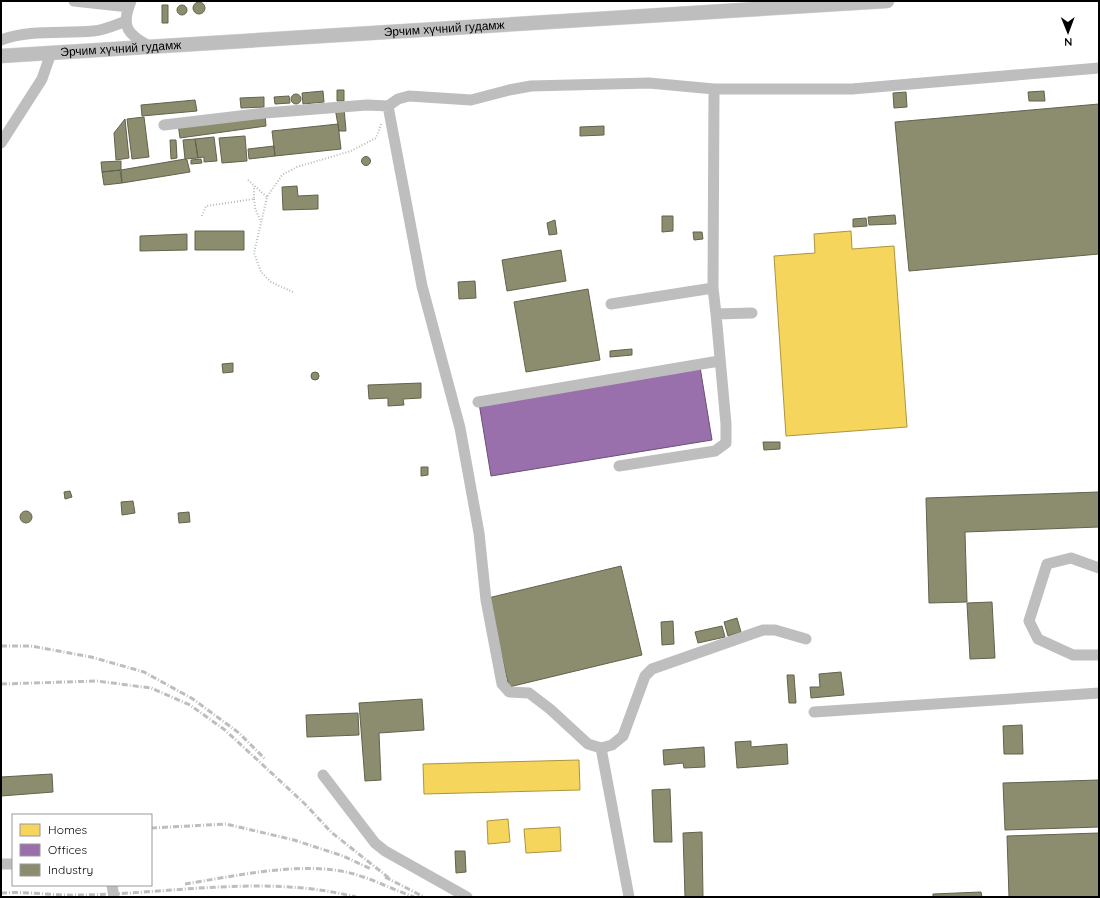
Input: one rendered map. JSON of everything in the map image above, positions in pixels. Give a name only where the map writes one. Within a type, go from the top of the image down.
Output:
[{"type":"main road","name":"Эрчим хүчний гудамж","points":[[1,56],[811,4],[887,1]]},
{"type":"street","points":[[74,1],[130,4],[126,21],[129,31],[133,37],[151,47]]},
{"type":"street","points":[[1,40],[15,36],[44,33],[94,31],[126,21]]},
{"type":"street","points":[[1,143],[5,131],[42,79],[51,53]]},
{"type":"street","points":[[164,125],[265,113],[367,105],[388,106],[398,99],[408,96],[471,100],[509,90],[545,86],[649,83],[714,89],[852,89],[1099,68]]},
{"type":"street","points":[[619,466],[715,451],[726,443],[726,424],[713,288],[714,89]]},
{"type":"street","points":[[388,106],[422,286],[460,428],[479,533],[486,600],[502,684],[509,692],[528,693],[550,709],[588,744],[601,748],[612,745],[623,736],[645,676],[652,670],[763,630],[775,630],[806,639]]},
{"type":"street","points":[[611,304],[713,288]]},
{"type":"street","points":[[716,314],[752,313]]},
{"type":"street","points":[[478,402],[719,361]]},
{"type":"street","points":[[1099,568],[1070,558],[1047,564],[1029,620],[1038,640],[1073,655],[1099,655]]},
{"type":"street","points":[[814,712],[1099,692]]},
{"type":"street","points":[[601,748],[629,897]]},
{"type":"street","points":[[323,775],[375,843],[386,851],[467,897]]},
{"type":"street","points":[[1,864],[12,864]]},
{"type":"street","points":[[112,886],[114,897]]},
{"type":"path","points":[[293,292],[271,282],[261,272],[254,252],[260,220],[267,197],[282,175],[302,165],[351,152],[376,138],[381,123]]},
{"type":"path","points":[[248,180],[267,197]]},
{"type":"path","points":[[254,186],[255,208],[260,220]]},
{"type":"path","points":[[202,216],[206,206],[254,199]]},
{"type":"building: Homes","points":[[851,231],[852,249],[894,246],[907,427],[786,436],[774,256],[815,253],[814,234]]},
{"type":"building: Homes","points":[[579,760],[580,790],[424,794],[423,764]]},
{"type":"building: Homes","points":[[508,819],[510,842],[488,844],[487,821]]},
{"type":"building: Homes","points":[[560,827],[561,851],[526,853],[524,829]]},
{"type":"building: Offices","points":[[700,367],[712,440],[491,476],[479,403]]},
{"type":"building: Industry","points":[[197,2],[201,2],[205,8],[201,14],[197,14],[193,10],[193,6]]},
{"type":"building: Industry","points":[[162,5],[168,5],[168,23],[162,23]]},
{"type":"building: Industry","points":[[182,5],[187,10],[182,15],[177,10]]},
{"type":"building: Industry","points":[[337,90],[344,90],[344,101],[337,101]]},
{"type":"building: Industry","points":[[323,91],[324,102],[303,104],[302,93]]},
{"type":"building: Industry","points":[[1044,91],[1045,101],[1029,101],[1028,92]]},
{"type":"building: Industry","points":[[906,92],[907,107],[894,108],[893,93]]},
{"type":"building: Industry","points":[[294,94],[298,94],[300,95],[300,103],[294,104],[291,101],[291,97]]},
{"type":"building: Industry","points":[[289,96],[290,103],[275,104],[274,97]]},
{"type":"building: Industry","points":[[264,97],[264,107],[241,108],[240,98]]},
{"type":"building: Industry","points":[[195,100],[197,111],[142,116],[141,105]]},
{"type":"building: Industry","points":[[1099,104],[1099,254],[909,271],[895,122]]},
{"type":"building: Industry","points":[[335,108],[344,108],[346,131],[339,131]]},
{"type":"building: Industry","points":[[265,113],[266,126],[180,138],[178,124]]},
{"type":"building: Industry","points":[[144,117],[149,157],[132,159],[127,119]]},
{"type":"building: Industry","points":[[125,119],[129,158],[116,160],[114,133]]},
{"type":"building: Industry","points":[[338,124],[341,149],[275,156],[272,131]]},
{"type":"building: Industry","points":[[604,126],[604,135],[580,136],[580,127]]},
{"type":"building: Industry","points":[[245,136],[247,161],[222,163],[219,138]]},
{"type":"building: Industry","points":[[214,137],[217,161],[204,162],[204,157],[198,158],[195,139]]},
{"type":"building: Industry","points":[[195,139],[198,158],[185,159],[183,140]]},
{"type":"building: Industry","points":[[170,140],[176,140],[177,158],[171,159]]},
{"type":"building: Industry","points":[[274,146],[275,156],[249,159],[248,149]]},
{"type":"building: Industry","points":[[366,156],[371,161],[366,166],[361,161]]},
{"type":"building: Industry","points":[[185,159],[187,160],[190,172],[122,183],[121,170]]},
{"type":"building: Industry","points":[[201,159],[202,163],[191,164],[191,160]]},
{"type":"building: Industry","points":[[121,161],[121,170],[102,172],[101,162]]},
{"type":"building: Industry","points":[[120,170],[122,183],[104,185],[102,172]]},
{"type":"building: Industry","points":[[297,186],[298,196],[318,195],[318,209],[283,210],[282,187]]},
{"type":"building: Industry","points":[[895,215],[896,224],[869,225],[868,217]]},
{"type":"building: Industry","points":[[662,216],[673,216],[673,231],[662,232]]},
{"type":"building: Industry","points":[[866,218],[867,226],[853,227],[853,219]]},
{"type":"building: Industry","points":[[555,220],[557,234],[549,235],[547,223]]},
{"type":"building: Industry","points":[[195,231],[244,231],[244,250],[195,250]]},
{"type":"building: Industry","points":[[693,232],[702,232],[703,239],[694,240]]},
{"type":"building: Industry","points":[[187,234],[187,250],[140,251],[140,236]]},
{"type":"building: Industry","points":[[561,250],[566,281],[507,291],[502,260]]},
{"type":"building: Industry","points":[[475,281],[476,298],[459,299],[458,282]]},
{"type":"building: Industry","points":[[588,289],[600,360],[526,372],[514,302]]},
{"type":"building: Industry","points":[[632,349],[632,355],[610,357],[610,351]]},
{"type":"building: Industry","points":[[233,363],[233,372],[223,373],[222,364]]},
{"type":"building: Industry","points":[[315,372],[318,373],[318,379],[315,380],[312,379],[311,376],[312,373]]},
{"type":"building: Industry","points":[[421,383],[421,398],[403,399],[404,405],[388,406],[388,398],[369,399],[368,385]]},
{"type":"building: Industry","points":[[763,442],[780,442],[780,449],[764,450]]},
{"type":"building: Industry","points":[[421,467],[428,467],[428,475],[421,476]]},
{"type":"building: Industry","points":[[70,491],[72,497],[65,499],[64,492]]},
{"type":"building: Industry","points":[[1099,492],[1099,527],[965,532],[967,602],[929,603],[926,498]]},
{"type":"building: Industry","points":[[133,501],[135,513],[122,515],[121,502]]},
{"type":"building: Industry","points":[[24,511],[28,511],[32,517],[28,523],[24,523],[20,519],[20,515]]},
{"type":"building: Industry","points":[[189,512],[190,522],[179,523],[178,513]]},
{"type":"building: Industry","points":[[621,566],[642,655],[509,687],[488,598]]},
{"type":"building: Industry","points":[[992,602],[995,658],[970,659],[967,603]]},
{"type":"building: Industry","points":[[737,618],[741,632],[728,636],[724,622]]},
{"type":"building: Industry","points":[[673,621],[674,644],[662,645],[661,622]]},
{"type":"building: Industry","points":[[722,626],[725,637],[698,643],[695,632]]},
{"type":"building: Industry","points":[[841,672],[844,695],[811,698],[810,687],[820,687],[819,674]]},
{"type":"building: Industry","points":[[787,675],[794,675],[796,703],[789,703]]},
{"type":"building: Industry","points":[[422,699],[424,730],[379,733],[381,780],[365,781],[359,703]]},
{"type":"building: Industry","points":[[358,713],[359,735],[307,737],[306,715]]},
{"type":"building: Industry","points":[[1022,725],[1023,754],[1004,754],[1003,726]]},
{"type":"building: Industry","points":[[751,741],[751,747],[787,744],[788,764],[737,768],[735,742]]},
{"type":"building: Industry","points":[[704,747],[705,767],[684,768],[683,763],[664,765],[663,750]]},
{"type":"building: Industry","points":[[52,774],[53,792],[1,796],[1,777]]},
{"type":"building: Industry","points":[[1099,780],[1099,827],[1005,830],[1003,783]]},
{"type":"building: Industry","points":[[670,789],[672,842],[654,842],[652,790]]},
{"type":"building: Industry","points":[[702,832],[703,897],[685,897],[683,833]]},
{"type":"building: Industry","points":[[1099,833],[1099,897],[1009,897],[1007,836]]},
{"type":"building: Industry","points":[[455,851],[465,851],[466,872],[456,873]]},
{"type":"building: Industry","points":[[981,892],[982,897],[933,897],[933,894]]},
{"type":"railway","points":[[1,646],[31,646],[91,657],[144,672],[193,699],[239,733],[265,759]]},
{"type":"railway","points":[[1,684],[97,681],[151,688],[190,705],[225,730],[305,804],[331,832],[389,878]]},
{"type":"railway","points":[[152,828],[226,824],[294,840],[343,856],[371,869]]},
{"type":"railway","points":[[185,884],[270,871],[292,869],[334,870],[369,879],[414,897]]},
{"type":"railway","points":[[385,877],[424,897]]},
{"type":"railway","points":[[1,893],[80,895],[253,886],[322,890],[356,897]]}]
